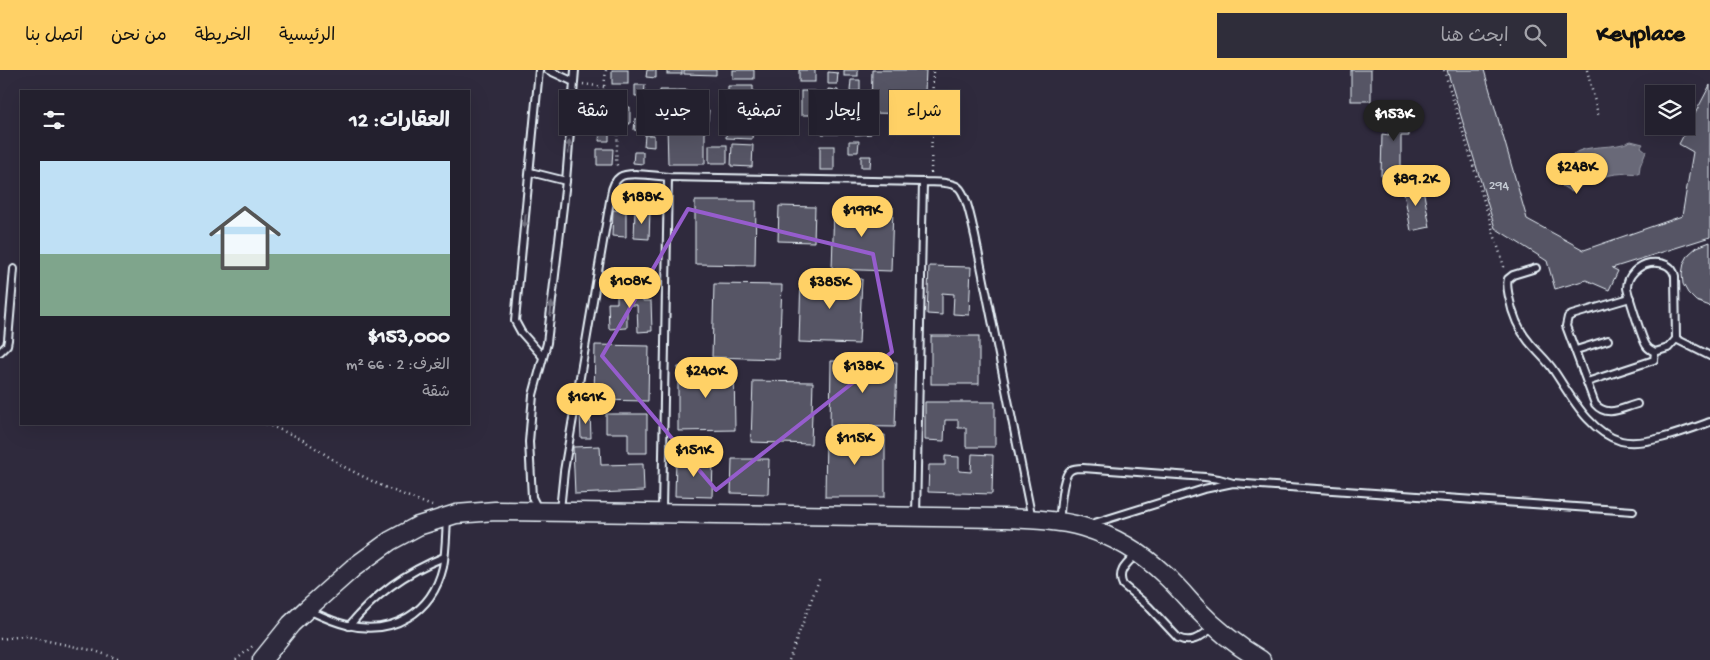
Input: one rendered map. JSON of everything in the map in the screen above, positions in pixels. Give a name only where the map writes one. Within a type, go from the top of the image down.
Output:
[{"type":"street","points":[[262,660],[291,624],[307,609],[353,568],[390,541],[418,526],[451,515],[495,511],[916,517],[1032,520],[1082,526],[1100,533],[1138,553],[1165,574],[1215,626],[1245,651],[1261,660]]},
{"type":"street","points":[[270,660],[291,624]]},
{"type":"lane","points":[[539,70],[515,321],[521,332],[543,357]]},
{"type":"lane","points":[[548,70],[574,82]]},
{"type":"lane","points":[[540,512],[532,497],[530,442],[533,395],[546,344],[566,182],[575,70]]},
{"type":"lane","points":[[530,172],[566,182]]},
{"type":"lane","points":[[560,512],[564,471],[611,195],[615,182],[621,176],[631,175],[923,182],[951,184],[959,188],[963,194],[975,236],[1032,520]]},
{"type":"lane","points":[[662,514],[668,177]]},
{"type":"lane","points":[[916,517],[923,182]]},
{"type":"lane","points":[[1655,262],[1674,270],[1676,340],[1668,348],[1655,352],[1646,345],[1627,288],[1633,273],[1639,266],[1655,262]]},
{"type":"lane","points":[[1536,268],[1508,278],[1507,284],[1516,320],[1523,334],[1554,370],[1577,407],[1606,434],[1621,440],[1637,442],[1682,432],[1710,422]]},
{"type":"lane","points":[[0,352],[8,340],[14,269]]},
{"type":"lane","points":[[1630,298],[1572,314],[1568,317],[1566,326],[1595,404],[1600,410],[1607,413],[1637,404]]},
{"type":"lane","points":[[1576,350],[1608,340]]},
{"type":"lane","points":[[1676,340],[1710,356]]},
{"type":"lane","points":[[1587,382],[1654,360],[1655,352]]},
{"type":"lane","points":[[1059,523],[1064,480],[1067,473],[1071,470],[1083,468],[1219,478],[1233,483],[1633,511]]},
{"type":"lane","points":[[1082,526],[1204,489],[1233,483]]},
{"type":"lane","points":[[307,609],[349,626],[371,627],[402,621],[418,611],[435,587],[443,567],[451,515]]},
{"type":"lane","points":[[1138,553],[1123,569],[1120,577],[1121,581],[1178,638],[1184,641],[1191,641],[1215,626]]},
{"type":"lane","points":[[349,626],[385,590],[413,571],[444,557]]},
{"type":"path","points":[[606,70],[604,87],[606,120],[618,131],[616,162],[621,176]]},
{"type":"path","points":[[931,183],[933,70]]},
{"type":"path","points":[[1444,70],[1508,278]]},
{"type":"path","points":[[1587,70],[1599,118]]},
{"type":"path","points":[[574,82],[604,87]]},
{"type":"path","points":[[268,425],[300,438],[346,468],[384,487],[451,515]]},
{"type":"path","points":[[789,660],[820,577]]},
{"type":"path","points":[[0,639],[25,636],[95,651],[121,660]]},
{"type":"highlighted area","points":[[688,209],[873,254],[892,352],[716,490],[602,356]]},
{"type":"water","points":[[1631,141],[1643,144],[1641,147],[1646,151],[1639,174],[1612,175],[1595,179],[1572,192],[1562,186],[1566,176],[1560,171],[1572,155],[1578,151],[1624,144]]},
{"type":"building","points":[[612,70],[628,70],[628,84],[612,84]]},
{"type":"building","points":[[647,70],[656,70],[656,78],[646,77]]},
{"type":"building","points":[[667,70],[682,70],[682,74],[667,74]]},
{"type":"building","points":[[684,70],[716,70],[716,75],[684,74]]},
{"type":"building","points":[[733,70],[754,70],[754,79],[733,79]]},
{"type":"building","points":[[799,70],[815,70],[815,82],[799,82]]},
{"type":"building","points":[[844,70],[858,70],[858,76],[844,76]]},
{"type":"building","points":[[872,70],[926,70],[925,90],[889,90],[889,113],[879,113],[879,90],[872,90]]},
{"type":"building","points":[[1351,70],[1371,70],[1371,101],[1351,101]]},
{"type":"building","points":[[1447,70],[1484,70],[1527,219],[1584,250],[1682,216],[1693,152],[1679,144],[1684,135],[1695,135],[1695,114],[1710,85],[1710,237],[1612,268],[1618,271],[1609,290],[1586,280],[1555,289],[1547,261],[1495,228]]},
{"type":"building","points":[[828,72],[838,73],[837,84],[828,84]]},
{"type":"building","points":[[851,80],[860,80],[860,90],[850,90]]},
{"type":"building","points":[[635,85],[645,85],[645,90],[637,90],[637,96],[635,96]]},
{"type":"building","points":[[728,86],[753,86],[753,90],[728,90]]},
{"type":"building","points":[[801,91],[809,91],[809,115],[801,115]]},
{"type":"building","points":[[627,107],[630,107],[630,124],[627,124]]},
{"type":"building","points":[[1389,108],[1409,109],[1409,136],[1401,136],[1401,176],[1381,175],[1382,134],[1389,135]]},
{"type":"building","points":[[635,119],[637,119],[637,130],[634,130]]},
{"type":"building","points":[[600,135],[609,135],[609,141],[599,141]]},
{"type":"building","points":[[645,135],[654,135],[654,147],[644,146]]},
{"type":"building","points":[[667,135],[705,135],[705,164],[668,164]]},
{"type":"building","points":[[726,135],[752,135],[752,139],[726,138]]},
{"type":"building","points":[[849,141],[859,141],[858,152],[849,152]]},
{"type":"building","points":[[732,144],[753,145],[752,167],[731,166]]},
{"type":"building","points":[[709,145],[727,145],[727,163],[709,163]]},
{"type":"building","points":[[820,146],[834,146],[834,170],[820,170]]},
{"type":"building","points":[[597,149],[613,149],[612,165],[597,165]]},
{"type":"building","points":[[634,152],[643,152],[643,164],[633,163]]},
{"type":"building","points":[[861,156],[871,156],[870,167],[861,167]]},
{"type":"building","points":[[1422,183],[1430,227],[1411,231],[1403,187]]},
{"type":"building","points":[[695,201],[756,201],[755,265],[695,264]]},
{"type":"building","points":[[834,205],[893,207],[891,271],[832,269]]},
{"type":"building","points":[[779,206],[815,207],[814,242],[778,241]]},
{"type":"building","points":[[613,210],[626,211],[626,237],[612,236]]},
{"type":"building","points":[[635,211],[650,211],[649,239],[634,238]]},
{"type":"building","points":[[1710,242],[1710,306],[1696,301],[1688,293],[1683,284],[1682,274],[1684,263],[1689,254],[1697,247]]},
{"type":"building","points":[[929,266],[971,267],[969,315],[953,314],[954,294],[942,293],[942,315],[927,314]]},
{"type":"building","points":[[801,277],[862,279],[859,344],[799,342]]},
{"type":"building","points":[[714,284],[782,285],[779,359],[712,357]]},
{"type":"building","points":[[643,285],[643,301],[651,301],[652,331],[638,332],[637,305],[627,305],[627,328],[609,329],[608,303],[617,303],[617,286]]},
{"type":"building","points":[[931,336],[979,336],[979,384],[931,384]]},
{"type":"building","points":[[595,345],[649,346],[648,401],[594,400]]},
{"type":"building","points":[[831,361],[897,362],[895,427],[830,426]]},
{"type":"building","points":[[734,366],[735,430],[678,431],[678,367]]},
{"type":"building","points":[[753,381],[813,382],[811,444],[751,442]]},
{"type":"building","points":[[925,402],[995,402],[995,447],[966,447],[966,428],[958,428],[958,420],[945,420],[944,441],[925,440]]},
{"type":"building","points":[[590,411],[591,438],[581,438],[580,412]]},
{"type":"building","points":[[606,414],[647,414],[647,453],[628,453],[628,433],[606,433]]},
{"type":"building","points":[[826,435],[885,435],[885,497],[825,497]]},
{"type":"building","points":[[600,446],[601,465],[643,464],[644,491],[575,494],[573,447]]},
{"type":"building","points":[[972,454],[993,455],[992,494],[928,492],[929,465],[945,465],[945,456],[959,457],[959,471],[971,472]]},
{"type":"building","points":[[676,459],[713,460],[712,497],[675,496]]},
{"type":"building","points":[[732,459],[769,459],[768,494],[731,493]]}]
